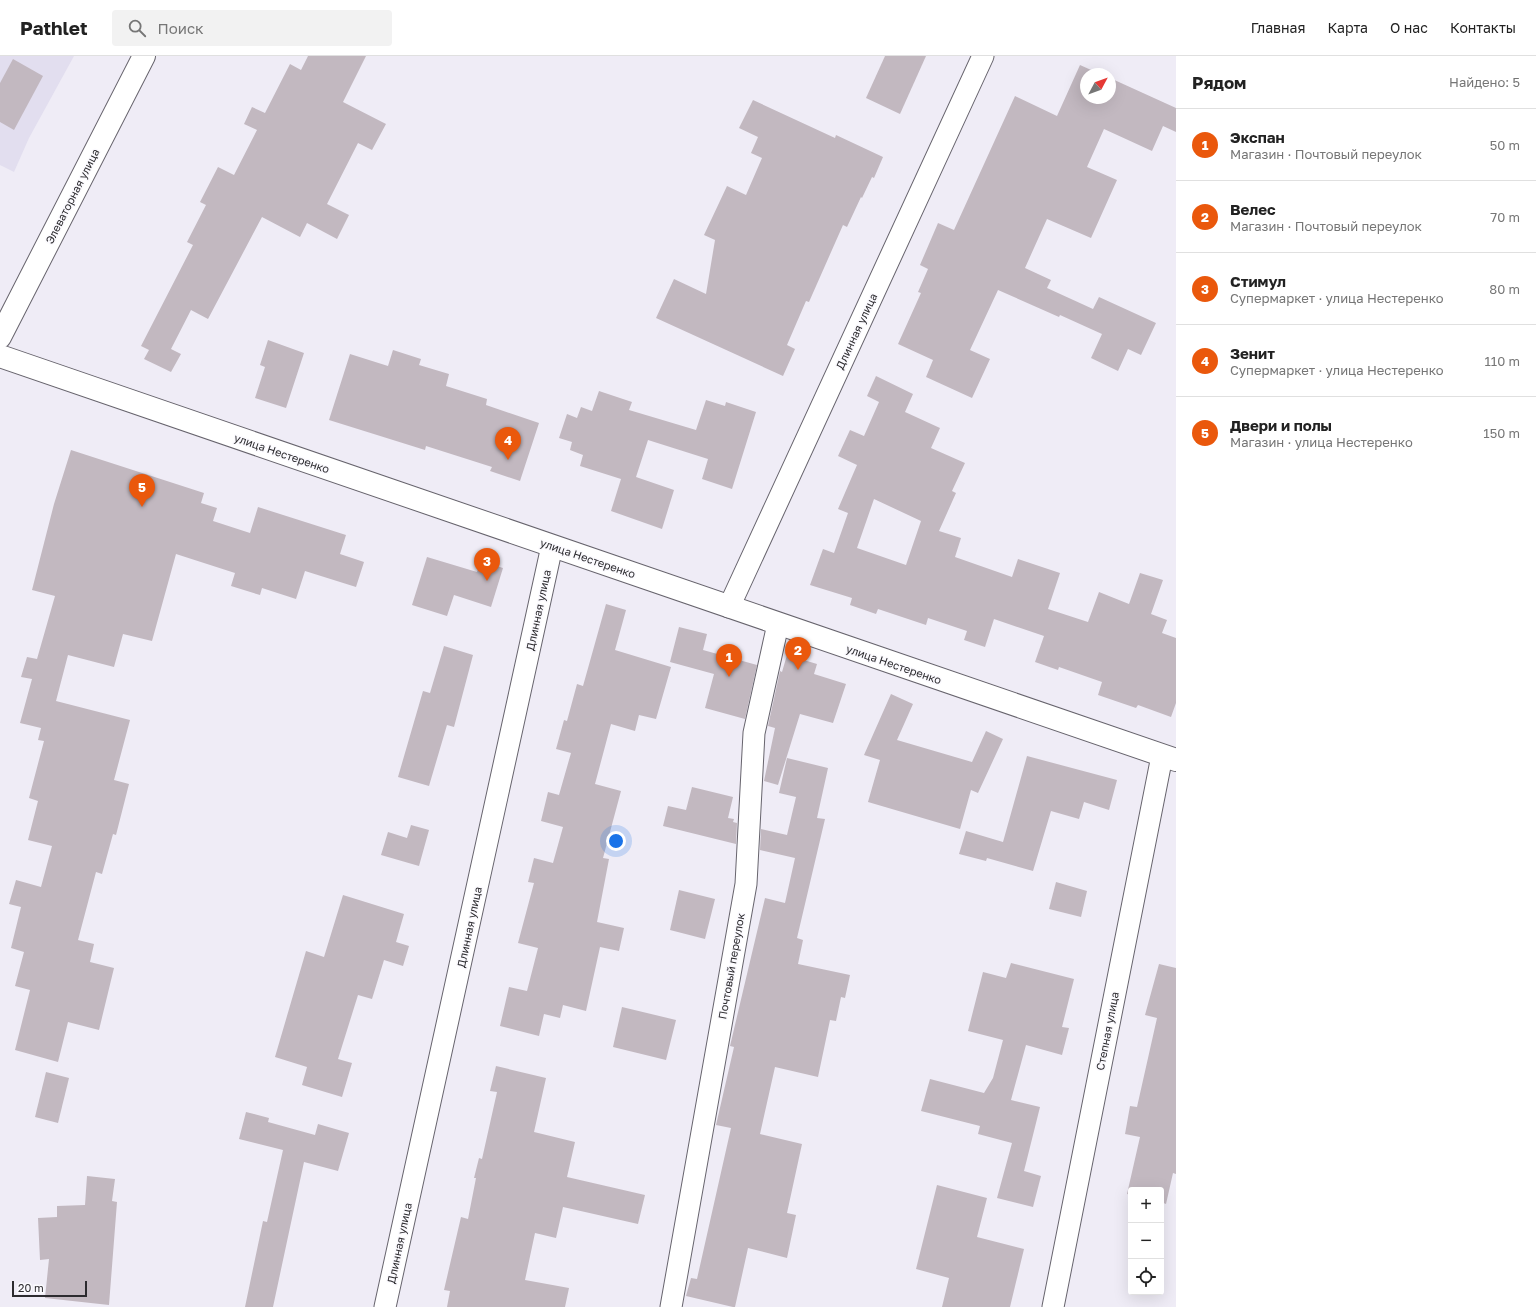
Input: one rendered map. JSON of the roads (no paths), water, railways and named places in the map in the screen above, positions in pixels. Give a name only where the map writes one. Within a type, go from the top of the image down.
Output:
[{"type":"street","name":"Элеваторная улица","points":[[0,337],[144,56]]},
{"type":"street","name":"Длинная улица","points":[[729,607],[983,56]]},
{"type":"street","name":"улица Нестеренко","points":[[0,356],[1169,758]]},
{"type":"street","name":"Длинная улица","points":[[385,1307],[552,546]]},
{"type":"street","name":"Почтовый переулок","points":[[671,1307],[746,884],[754,733],[778,624]]},
{"type":"street","name":"Степная улица","points":[[1053,1307],[1169,758]]},
{"type":"place","name":"Зенит","points":[[508,460]]},
{"type":"place","name":"Двери и полы","points":[[142,507]]},
{"type":"place","name":"Стимул","points":[[487,581]]},
{"type":"place","name":"Велес","points":[[798,670]]},
{"type":"place","name":"Экспан","points":[[729,677]]}]
